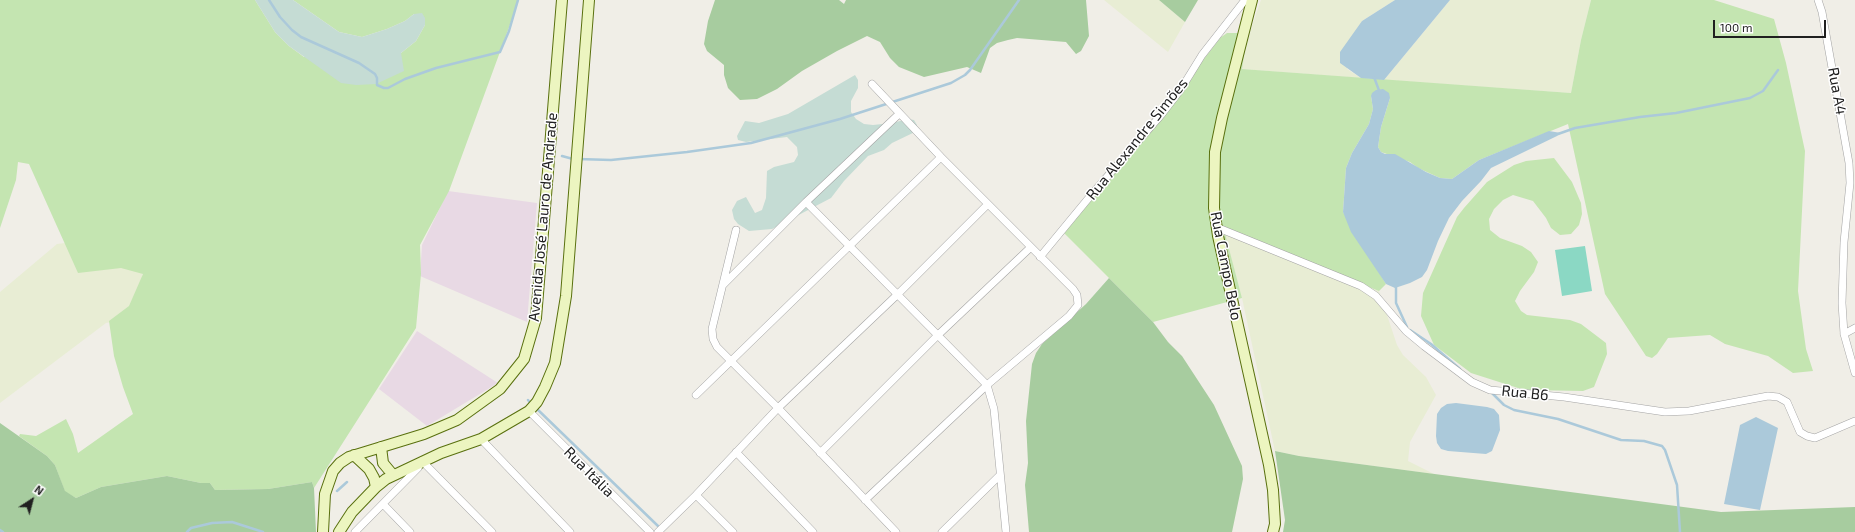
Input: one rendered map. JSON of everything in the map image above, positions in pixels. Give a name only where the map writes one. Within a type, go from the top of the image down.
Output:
[{"type":"street","name":"Avenida José Lauro de Andrade","points":[[323,532],[325,494],[333,471],[340,463],[354,455],[424,434],[457,420],[500,389],[524,359],[536,318],[562,0]]},
{"type":"street","name":"Avenida José Lauro de Andrade","points":[[532,407],[555,363],[566,296],[589,0]]},
{"type":"street","name":"Rua Alexandre Simões","points":[[1040,257],[1165,110],[1181,89],[1202,55],[1245,0]]},
{"type":"street","name":"Rua Campo Belo","points":[[1252,0],[1222,118],[1215,152],[1214,208],[1216,227],[1269,465],[1273,490],[1275,524],[1273,532]]},
{"type":"street","name":"Rua A4","points":[[1818,0],[1822,12],[1839,99],[1852,184],[1844,242],[1842,303],[1844,334],[1855,373]]},
{"type":"street","points":[[865,500],[987,385],[1069,316],[1078,305],[1073,289],[899,114],[872,84]]},
{"type":"street","points":[[722,286],[806,202],[899,114]]},
{"type":"street","points":[[696,395],[941,156]]},
{"type":"street","points":[[806,202],[987,385],[994,409],[1006,532]]},
{"type":"street","points":[[658,532],[696,495],[778,408],[898,294],[988,204]]},
{"type":"street","name":"Rua B6","points":[[1216,227],[1361,286],[1376,296],[1406,331],[1424,346],[1472,382],[1490,390],[1564,398],[1665,412],[1689,411],[1768,396],[1778,397],[1787,402],[1800,432],[1815,438],[1855,421]]},
{"type":"street","points":[[736,230],[712,330],[713,339],[717,347],[778,408],[896,532]]},
{"type":"street","points":[[820,453],[938,335],[1031,247]]},
{"type":"street","points":[[1844,334],[1855,328]]},
{"type":"street","points":[[339,532],[352,512],[376,487],[393,475],[422,461],[481,439],[532,407]]},
{"type":"street","name":"Rua Itália","points":[[532,407],[650,532]]},
{"type":"street","points":[[481,439],[570,532]]},
{"type":"street","points":[[381,447],[383,463],[393,475]]},
{"type":"street","points":[[736,452],[813,532]]},
{"type":"street","points":[[354,455],[370,469],[376,487]]},
{"type":"street","points":[[355,532],[418,468],[422,461]]},
{"type":"street","points":[[422,461],[492,532]]},
{"type":"street","points":[[942,532],[1000,475]]},
{"type":"street","points":[[696,495],[733,532]]},
{"type":"street","points":[[383,504],[410,532]]},
{"type":"shaded area","points":[[255,0],[293,0],[339,32],[362,37],[387,29],[405,21],[414,14],[422,13],[425,18],[425,25],[416,41],[401,53],[404,71],[376,84],[356,85],[341,83],[289,46],[275,32]]},
{"type":"shaded area","points":[[1395,0],[1450,0],[1384,80],[1361,78],[1340,63],[1340,52],[1362,21]]},
{"type":"shaded area","points":[[855,75],[858,80],[858,88],[851,101],[851,112],[856,119],[864,124],[873,125],[892,123],[908,119],[914,120],[917,125],[917,131],[892,143],[884,150],[868,156],[844,181],[831,198],[772,229],[749,231],[738,224],[734,219],[732,210],[737,201],[746,197],[755,213],[762,210],[766,198],[767,171],[774,167],[794,162],[798,155],[797,147],[787,137],[746,142],[738,140],[737,136],[745,121],[759,123],[788,114]]},
{"type":"shaded area","points":[[1383,89],[1389,93],[1390,98],[1381,127],[1378,147],[1381,152],[1385,154],[1395,154],[1426,172],[1440,178],[1452,179],[1479,160],[1549,131],[1561,133],[1491,168],[1449,218],[1427,270],[1422,277],[1395,288],[1386,284],[1351,232],[1343,212],[1346,168],[1352,153],[1369,124],[1373,109],[1372,93],[1376,90]]},
{"type":"shaded area","points":[[448,191],[537,203],[527,322],[420,276],[422,245]]},
{"type":"shaded area","points":[[417,331],[498,383],[427,426],[379,389]]},
{"type":"shaded area","points":[[1456,403],[1487,407],[1494,409],[1499,415],[1500,430],[1492,451],[1486,454],[1448,451],[1441,449],[1437,443],[1436,436],[1437,414],[1441,408],[1447,404]]},
{"type":"shaded area","points":[[1756,417],[1778,428],[1760,510],[1724,504],[1740,425]]},
{"type":"green space","points":[[0,0],[255,0],[275,32],[289,46],[304,57],[401,53],[416,41],[425,25],[414,14],[405,21],[387,29],[362,37],[339,32],[293,0],[519,0],[449,191],[420,245],[421,274],[416,328],[314,488],[312,482],[268,489],[215,490],[210,483],[201,483],[167,476],[101,487],[76,498],[65,492],[55,465],[47,456],[19,436],[20,434],[36,436],[66,419],[73,434],[78,453],[133,414],[114,356],[109,321],[129,306],[143,274],[121,268],[78,273],[29,164],[18,162],[16,180],[0,228]]},
{"type":"green space","points":[[715,0],[839,0],[844,4],[846,0],[1086,0],[1089,36],[1081,51],[1076,54],[1066,42],[1017,38],[1008,40],[997,43],[990,48],[981,73],[967,67],[924,77],[899,67],[890,58],[880,42],[867,36],[802,71],[777,89],[757,99],[740,100],[728,88],[724,75],[724,65],[707,51],[704,44],[708,21]]},
{"type":"green space","points":[[1104,0],[1159,0],[1185,22],[1168,52]]},
{"type":"green space","points":[[1159,0],[1198,0],[1185,22]]},
{"type":"green space","points":[[1261,0],[1395,0],[1362,21],[1347,69],[1361,78],[1241,69],[1246,43]]},
{"type":"green space","points":[[1450,0],[1591,0],[1581,40],[1571,93],[1384,80]]},
{"type":"green space","points":[[1591,0],[1714,0],[1774,19],[1786,63],[1805,151],[1798,291],[1806,349],[1813,371],[1793,373],[1768,356],[1725,344],[1710,335],[1668,338],[1657,354],[1652,358],[1646,356],[1605,294],[1568,124],[1479,160],[1452,179],[1440,178],[1418,168],[1410,162],[1381,152],[1378,147],[1381,127],[1390,98],[1371,96],[1373,109],[1369,124],[1352,153],[1346,168],[1343,212],[1386,284],[1379,291],[1224,230],[1242,298],[1153,322],[1063,232],[1151,128],[1220,38],[1227,33],[1238,33],[1246,43],[1242,69],[1571,93],[1581,40]]},
{"type":"green space","points":[[1554,158],[1572,182],[1581,203],[1582,214],[1579,225],[1571,234],[1560,235],[1551,228],[1546,218],[1533,201],[1513,195],[1503,200],[1494,209],[1489,219],[1490,230],[1500,238],[1522,246],[1531,252],[1538,262],[1534,272],[1520,291],[1515,301],[1521,311],[1527,315],[1570,320],[1581,324],[1606,343],[1607,354],[1594,387],[1583,391],[1531,390],[1518,388],[1471,373],[1434,345],[1421,316],[1423,293],[1457,217],[1464,208],[1487,182],[1514,165],[1526,161]]},
{"type":"green space","points":[[1223,230],[1379,291],[1397,345],[1403,355],[1426,377],[1436,395],[1410,442],[1408,461],[1434,474],[1299,456],[1275,451],[1242,298]]},
{"type":"green space","points":[[143,233],[142,316],[106,323],[0,403],[0,292],[57,244]]},
{"type":"green space","points":[[1585,246],[1592,291],[1562,296],[1555,250]]},
{"type":"green space","points":[[1109,278],[1153,322],[1168,342],[1182,356],[1214,405],[1242,466],[1243,479],[1232,532],[1029,532],[1025,485],[1028,463],[1026,421],[1032,364],[1036,353],[1042,344],[1086,304]]},
{"type":"green space","points":[[0,423],[47,456],[55,465],[65,491],[76,498],[101,487],[167,476],[201,483],[210,483],[215,490],[268,489],[312,482],[314,488],[316,532],[0,532]]},
{"type":"green space","points":[[1275,451],[1299,456],[1721,512],[1855,507],[1855,532],[1283,532],[1285,520]]},
{"type":"waterway","points":[[269,0],[280,17],[301,37],[359,63],[375,74],[377,78],[377,85],[384,88],[388,88],[405,79],[436,68],[500,52],[509,31],[518,0]]},
{"type":"waterway","points":[[578,159],[611,160],[687,152],[751,143],[840,119],[951,83],[965,75],[970,70],[1019,0]]},
{"type":"waterway","points":[[1558,134],[1575,128],[1640,117],[1676,113],[1750,98],[1763,91],[1778,70]]},
{"type":"waterway","points":[[1374,77],[1380,93]]},
{"type":"waterway","points":[[562,156],[573,159]]},
{"type":"waterway","points":[[1396,284],[1396,303],[1407,327]]},
{"type":"waterway","points":[[1410,330],[1431,344],[1460,369]]},
{"type":"waterway","points":[[1491,392],[1504,405],[1514,410],[1558,419],[1621,440],[1644,441],[1662,446],[1665,450],[1677,485],[1680,532]]},
{"type":"waterway","points":[[528,400],[532,405]]},
{"type":"waterway","points":[[536,408],[658,526]]},
{"type":"waterway","points":[[337,491],[347,482]]},
{"type":"waterway","points":[[187,532],[191,528],[212,523],[232,522],[263,532]]}]
